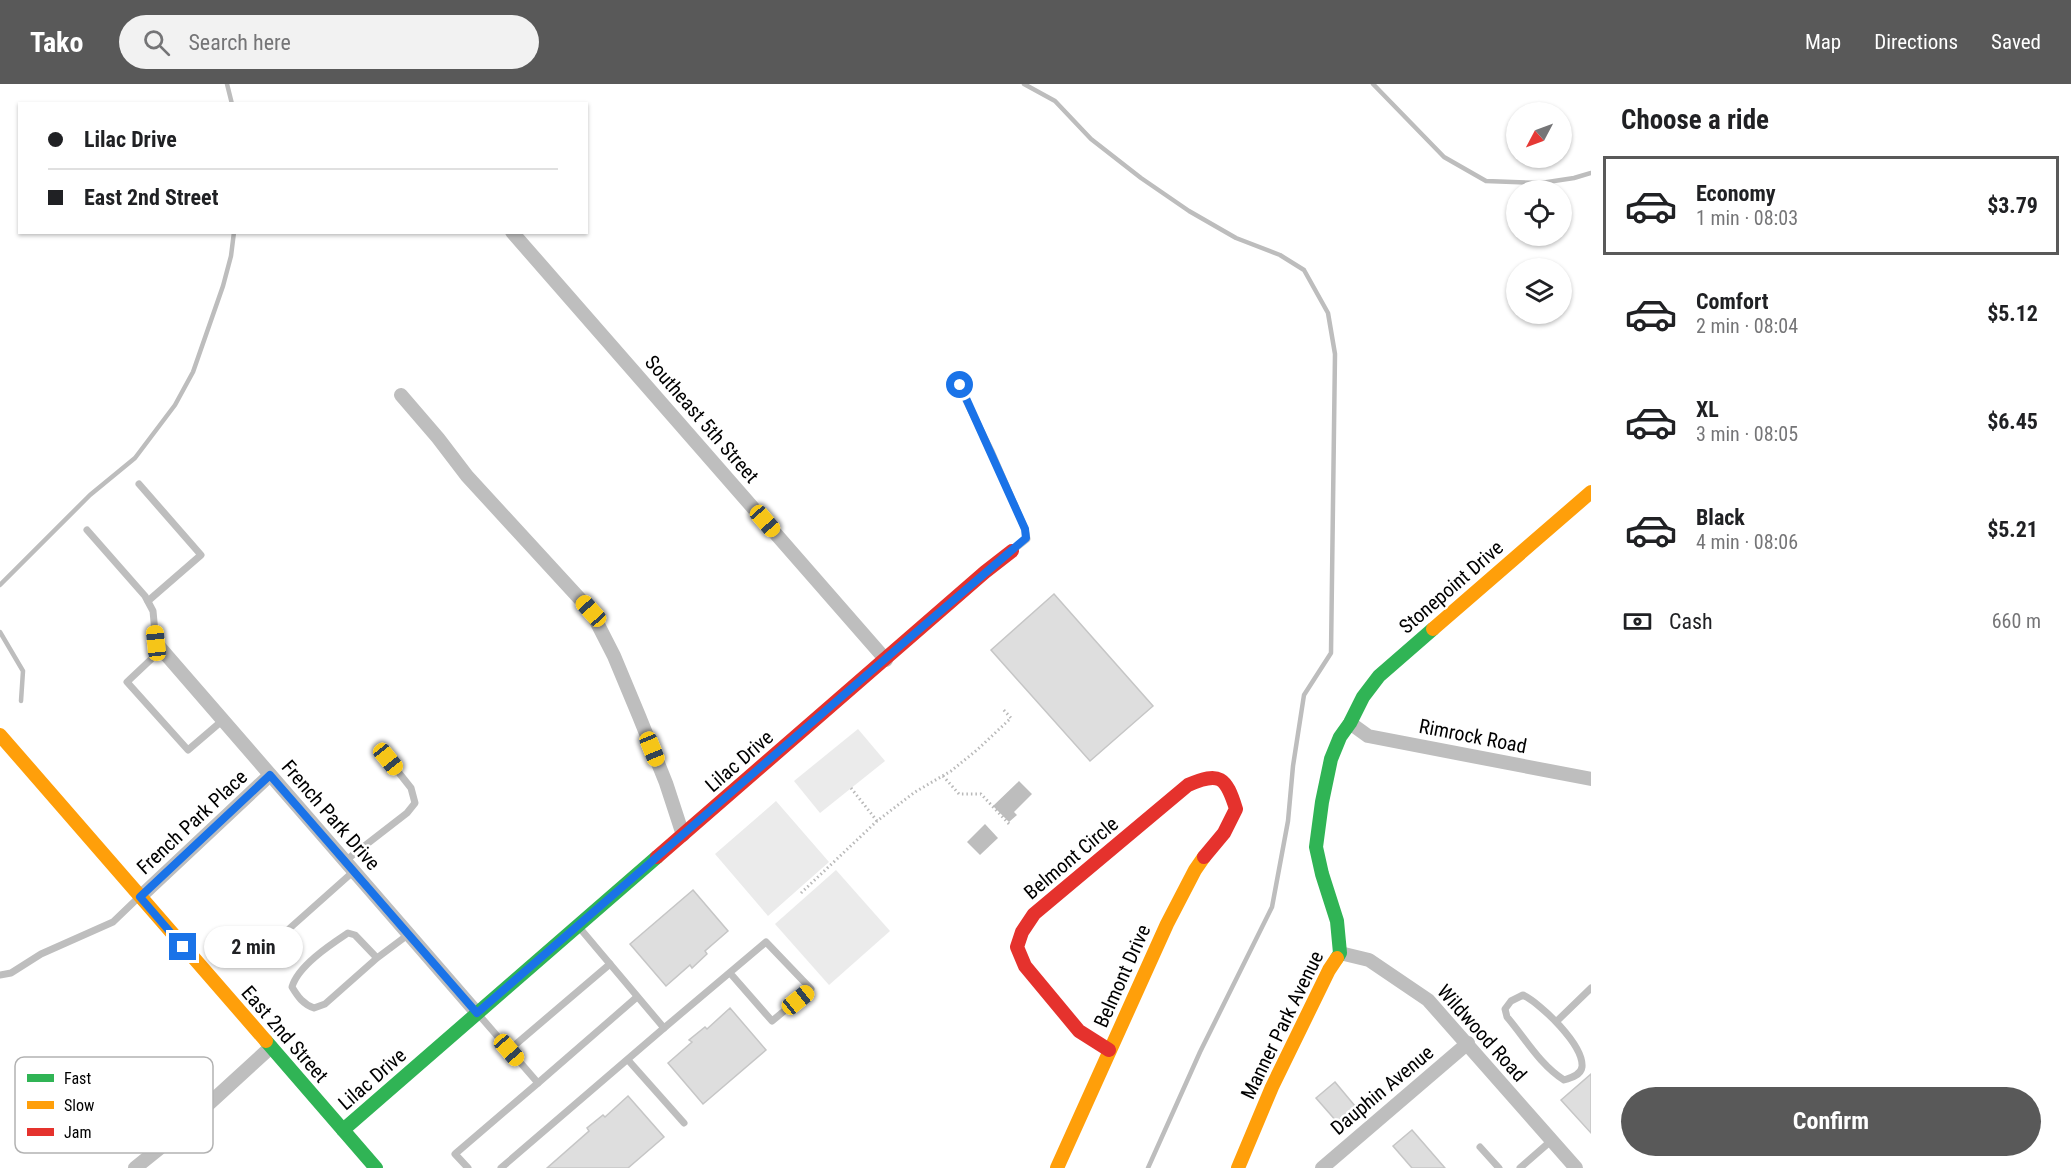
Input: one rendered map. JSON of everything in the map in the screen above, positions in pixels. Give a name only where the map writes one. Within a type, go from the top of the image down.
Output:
[{"type":"street","name":"Southeast 5th Street","points":[[514,234],[886,660]]},
{"type":"street","points":[[401,396],[438,438],[467,476],[591,611],[614,656],[639,716],[666,783],[683,835]]},
{"type":"street","name":"Stonepoint Drive","points":[[1350,723],[1363,697],[1379,676],[1591,492]]},
{"type":"street","name":"Lilac Drive","points":[[343,1130],[1012,550]]},
{"type":"street","name":"French Park Drive","points":[[159,646],[477,1013]]},
{"type":"street","name":"Rimrock Road","points":[[1350,723],[1368,736],[1591,780]]},
{"type":"street","name":"Manner Park Avenue","points":[[1238,1168],[1272,1087],[1329,970],[1340,953],[1337,921],[1316,847],[1331,759],[1340,737],[1350,723]]},
{"type":"street","name":"East 2nd Street","points":[[0,735],[376,1168]]},
{"type":"street","name":"French Park Place","points":[[140,897],[270,775]]},
{"type":"street","name":"Belmont Circle","points":[[1109,1050],[1079,1031],[1025,966],[1017,947],[1022,932],[1034,914],[1188,785],[1206,776],[1218,777],[1229,786],[1236,809]]},
{"type":"street","name":"Belmont Drive","points":[[1057,1168],[1167,924],[1195,870],[1224,833],[1236,809]]},
{"type":"street","name":"Wildwood Road","points":[[1340,953],[1369,960],[1428,1000],[1576,1168]]},
{"type":"street","name":"Dauphin Avenue","points":[[1322,1168],[1468,1043]]},
{"type":"street","points":[[213,1100],[271,1047]]},
{"type":"street","points":[[145,1165],[156,1153]]},
{"type":"lane","name":"Lilac Drive","points":[[954,376],[991,451],[1025,529],[1026,538],[1012,550]]},
{"type":"lane","points":[[139,484],[201,555],[148,601]]},
{"type":"lane","points":[[87,530],[148,601],[153,611],[159,646],[127,682],[188,750],[223,720]]},
{"type":"lane","points":[[249,930],[272,937],[281,936],[349,866],[407,813],[415,802],[411,788],[388,759]]},
{"type":"lane","points":[[0,975],[11,973],[41,954],[113,922],[140,897]]},
{"type":"lane","points":[[578,926],[664,1028]]},
{"type":"lane","points":[[377,958],[355,934],[348,933],[307,965],[294,979],[292,987],[298,998],[307,1006],[314,1008],[325,1004],[377,958],[409,934]]},
{"type":"lane","points":[[501,1168],[766,942],[811,989],[772,1021],[730,973]]},
{"type":"lane","points":[[509,1050],[610,964]]},
{"type":"lane","points":[[1557,1021],[1591,988]]},
{"type":"lane","points":[[1523,995],[1533,1000],[1557,1021],[1579,1053],[1582,1066],[1580,1072],[1573,1078],[1564,1080],[1544,1064],[1507,1017],[1505,1009],[1511,1001],[1523,995]]},
{"type":"lane","points":[[468,1168],[454,1154],[637,997]]},
{"type":"lane","points":[[477,1013],[538,1083]]},
{"type":"lane","points":[[628,1060],[684,1123]]},
{"type":"lane","points":[[1520,1168],[1552,1140]]},
{"type":"lane","points":[[1480,1147],[1499,1168]]},
{"type":"path","points":[[801,893],[877,821],[977,750],[1011,717],[1002,708]]},
{"type":"path","points":[[943,776],[959,794],[981,794],[1011,825]]},
{"type":"path","points":[[851,788],[877,821]]},
{"type":"shaded area","points":[[858,729],[885,761],[820,813],[794,781]]},
{"type":"shaded area","points":[[1019,781],[1032,794],[1014,812],[1017,815],[1009,822],[993,806]]},
{"type":"shaded area","points":[[776,801],[829,862],[768,916],[715,854]]},
{"type":"shaded area","points":[[985,824],[998,838],[980,855],[967,842]]},
{"type":"shaded area","points":[[836,870],[890,931],[829,985],[775,924]]},
{"type":"building","points":[[1054,594],[1153,706],[1090,761],[991,650]]},
{"type":"building","points":[[693,890],[728,931],[705,951],[707,954],[692,968],[690,965],[666,986],[630,944]]},
{"type":"building","points":[[730,1008],[766,1050],[703,1104],[668,1063],[692,1042],[689,1040],[705,1027],[707,1029]]},
{"type":"building","points":[[1591,1074],[1591,1133],[1561,1100]]},
{"type":"building","points":[[1335,1082],[1355,1106],[1337,1122],[1316,1098]]},
{"type":"building","points":[[628,1096],[664,1137],[628,1168],[547,1168],[589,1131],[587,1128],[603,1115],[605,1117]]},
{"type":"building","points":[[1412,1130],[1445,1168],[1412,1168],[1393,1146]]},
{"type":"waterway","points":[[227,84],[232,102]]},
{"type":"waterway","points":[[1024,84],[1055,101],[1091,139],[1141,178],[1189,211],[1236,238],[1280,255],[1304,270],[1328,313],[1335,354],[1331,653],[1304,695],[1293,766],[1288,821],[1272,907],[1200,1052],[1148,1168]]},
{"type":"waterway","points":[[1373,84],[1444,157],[1486,181],[1541,183],[1591,173]]},
{"type":"waterway","points":[[0,585],[90,495],[135,458],[175,405],[193,372],[223,286],[234,234]]},
{"type":"waterway","points":[[0,632],[23,671],[21,701]]},
{"type":"traffic: fast","points":[[1337,958],[1340,953],[1337,921],[1316,847],[1331,759],[1340,737],[1363,697],[1379,676],[1433,629]]},
{"type":"traffic: fast","points":[[343,1130],[657,857]]},
{"type":"traffic: fast","points":[[266,1041],[376,1168]]},
{"type":"traffic: slow","points":[[1433,629],[1591,492]]},
{"type":"traffic: slow","points":[[0,735],[266,1041]]},
{"type":"traffic: slow","points":[[1057,1168],[1167,924],[1204,857]]},
{"type":"traffic: slow","points":[[1238,1168],[1272,1087],[1337,958]]},
{"type":"traffic: jam","points":[[657,857],[1012,551]]},
{"type":"traffic: jam","points":[[1109,1050],[1079,1031],[1025,966],[1017,947],[1022,932],[1034,914],[1188,785],[1215,778],[1225,784],[1236,809],[1224,833],[1204,857]]},
{"type":"route","points":[[183,947],[140,897],[270,775],[477,1013],[1026,538],[1025,529],[960,385]]}]
